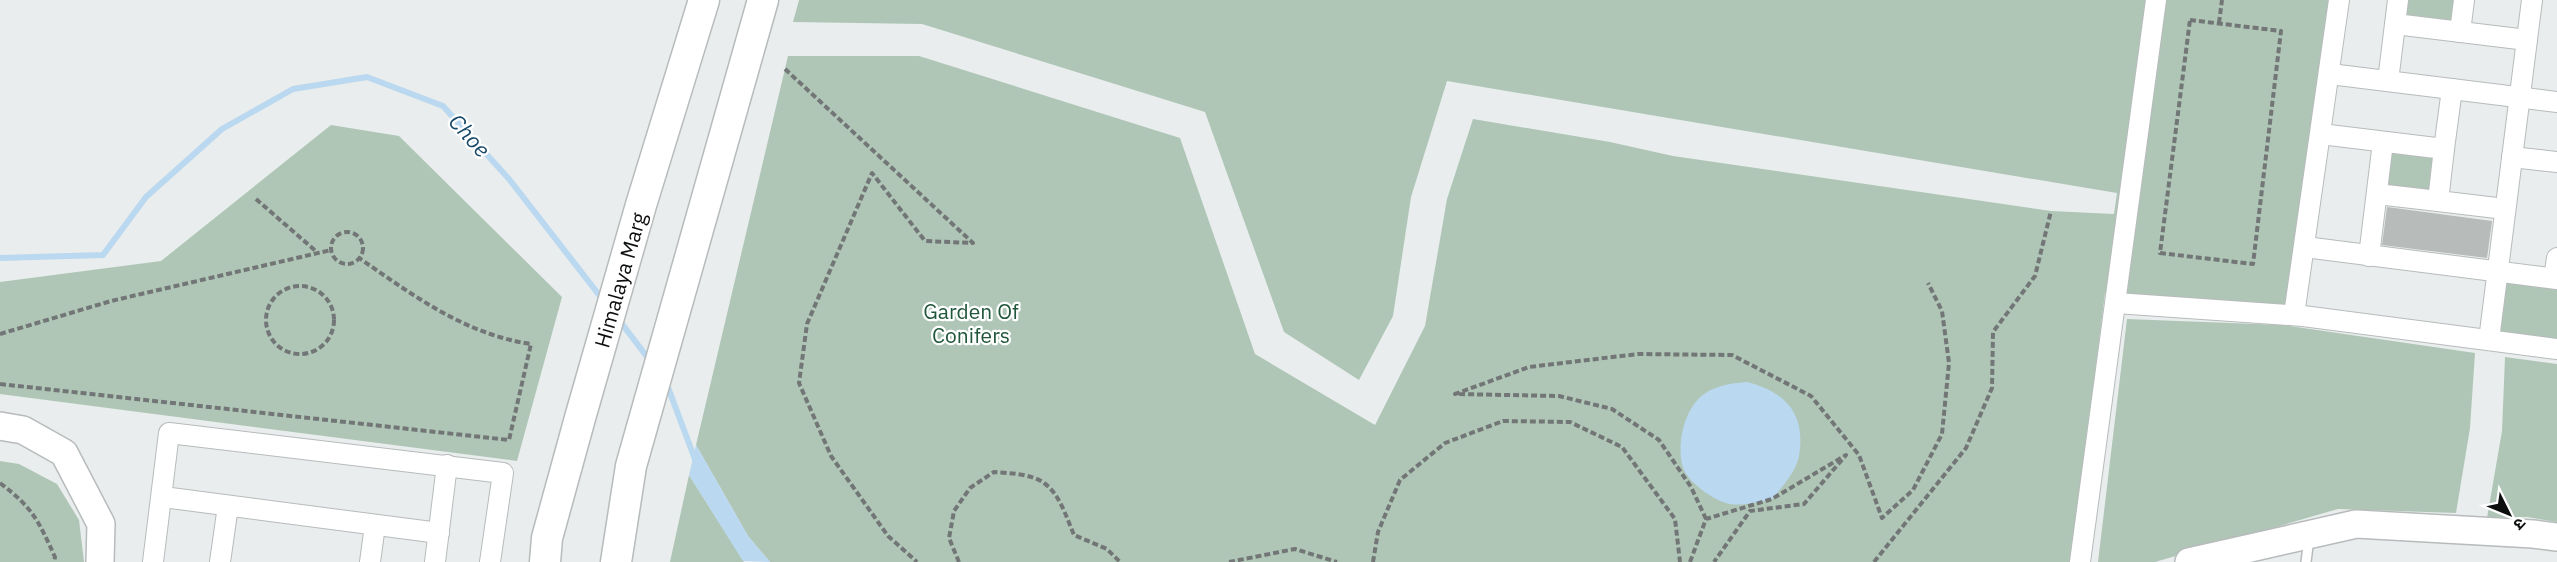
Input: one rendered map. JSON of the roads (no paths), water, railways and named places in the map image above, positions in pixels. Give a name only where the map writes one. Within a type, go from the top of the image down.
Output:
[{"type":"main road","name":"Himalaya Marg","points":[[545,562],[548,538],[580,418],[641,205],[704,0]]},
{"type":"main road","points":[[616,562],[631,466],[763,0]]},
{"type":"street","points":[[2080,562],[2156,0]]},
{"type":"street","points":[[2294,315],[2339,0]]},
{"type":"street","points":[[2388,81],[2398,0]]},
{"type":"street","points":[[2460,32],[2464,0]]},
{"type":"street","points":[[2489,340],[2532,0]]},
{"type":"street","points":[[2396,24],[2527,40]]},
{"type":"street","points":[[2330,74],[2557,102]]},
{"type":"street","points":[[2438,201],[2452,89]]},
{"type":"street","points":[[2320,134],[2444,149]]},
{"type":"street","points":[[2369,256],[2383,142]]},
{"type":"street","points":[[2512,157],[2557,162]]},
{"type":"street","points":[[2377,194],[2505,210]]},
{"type":"street","points":[[2305,248],[2556,279],[2557,258]]},
{"type":"street","points":[[2116,303],[2294,315],[2557,349]]},
{"type":"street","points":[[0,426],[23,430],[64,453],[102,524],[100,562]]},
{"type":"street","points":[[153,562],[163,497],[169,433],[503,472],[490,562]]},
{"type":"street","points":[[435,562],[447,465]]},
{"type":"street","points":[[163,497],[439,533]]},
{"type":"street","points":[[220,562],[228,506]]},
{"type":"street","points":[[2189,562],[2356,524],[2557,537]]},
{"type":"street","points":[[370,562],[375,525]]},
{"type":"lane","points":[[2306,562],[2310,534]]},
{"type":"water","points":[[1747,382],[1773,392],[1790,407],[1799,428],[1799,456],[1792,473],[1772,499],[1746,504],[1730,504],[1709,495],[1694,483],[1684,470],[1681,455],[1682,435],[1688,414],[1699,398],[1716,388]]},
{"type":"water","points":[[696,445],[748,536],[770,562],[743,561],[689,475]]},
{"type":"waterway","name":"Choe","points":[[0,258],[103,255],[146,197],[222,129],[293,89],[367,77],[443,106],[509,179],[603,300]]},
{"type":"waterway","name":"Choe","points":[[619,320],[651,362]]},
{"type":"waterway","name":"Choe","points":[[666,382],[696,462]]},
{"type":"park label","name":"Garden Of Conifers","points":[[971,323]]}]
